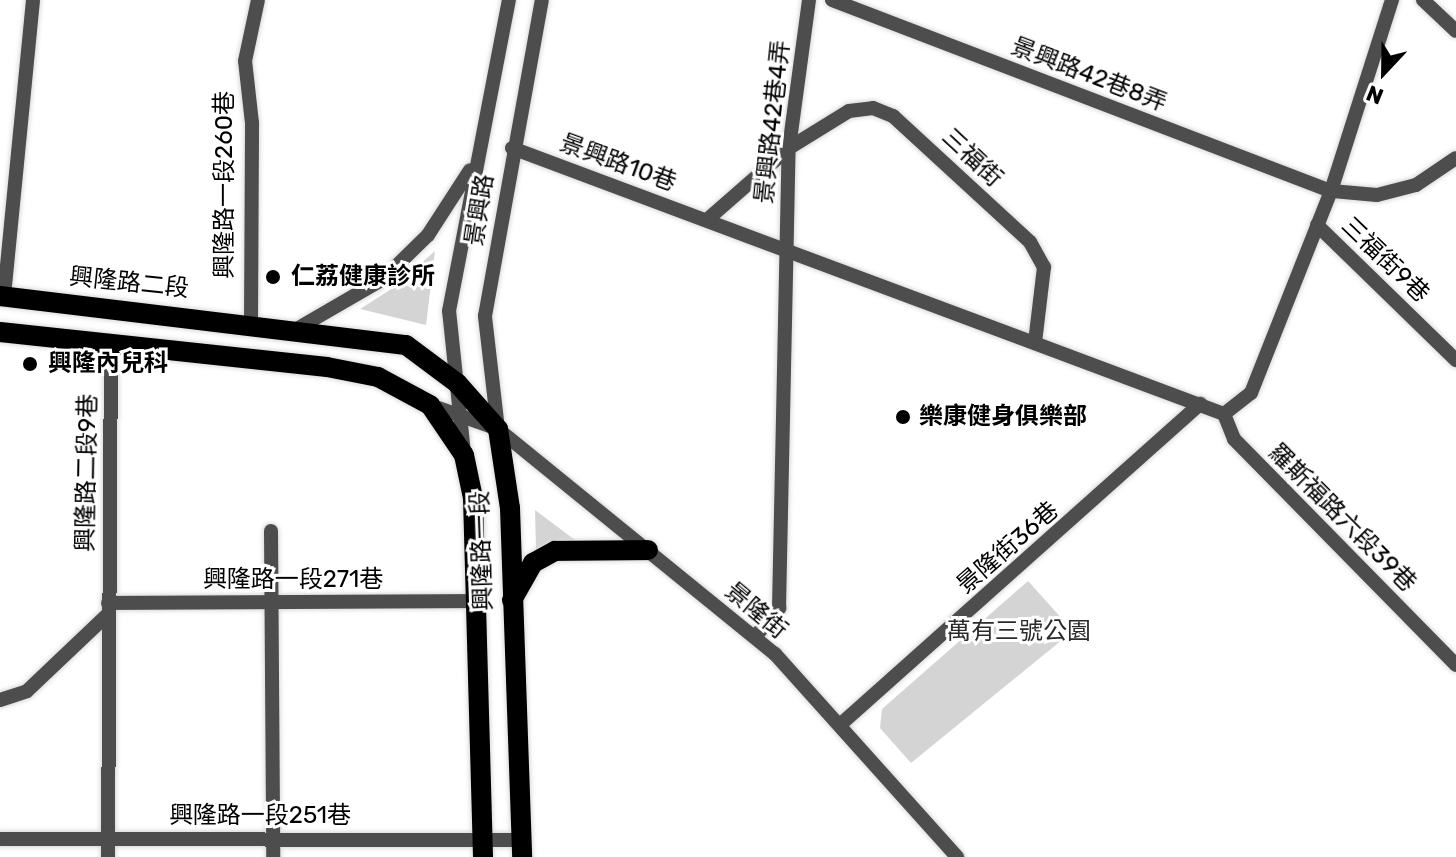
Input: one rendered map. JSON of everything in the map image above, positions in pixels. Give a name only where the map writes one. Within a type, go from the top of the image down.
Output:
[{"type":"main road","name":"興隆路二段","points":[[2,296],[251,323]]},
{"type":"main road","points":[[251,323],[406,345],[457,383],[498,429]]},
{"type":"main road","points":[[0,332],[111,343]]},
{"type":"main road","name":"興隆路一段","points":[[111,343],[378,377],[430,405],[464,455],[478,601],[483,848]]},
{"type":"main road","name":"興隆路一段","points":[[498,429],[512,524],[510,604],[521,849]]},
{"type":"main road","points":[[510,604],[533,563],[555,551],[648,550]]},
{"type":"street","points":[[2,296],[33,0]]},
{"type":"street","name":"興隆路一段260巷","points":[[251,323],[252,123],[245,61],[258,0]]},
{"type":"street","name":"景興路","points":[[464,455],[449,311],[474,163],[509,0]]},
{"type":"street","name":"景興路","points":[[498,429],[485,316],[512,148],[542,0]]},
{"type":"street","name":"景興路42巷4弄","points":[[785,248],[789,148],[809,0]]},
{"type":"street","name":"景興路42巷8弄","points":[[832,0],[1331,191]]},
{"type":"street","points":[[755,637],[779,608],[785,248],[1224,414],[1251,393],[1331,191],[1392,0]]},
{"type":"street","points":[[1423,0],[1456,31]]},
{"type":"street","name":"三福街","points":[[789,148],[849,111],[873,108],[893,116],[1030,242],[1044,267],[1035,342]]},
{"type":"street","name":"景興路10巷","points":[[512,148],[785,248]]},
{"type":"street","points":[[708,219],[789,148]]},
{"type":"street","points":[[1331,191],[1377,195],[1416,185],[1456,158]]},
{"type":"street","points":[[295,330],[383,279],[428,235],[474,163]]},
{"type":"street","name":"三福街9巷","points":[[1317,225],[1456,360]]},
{"type":"street","name":"興隆路二段9巷","points":[[108,857],[111,343]]},
{"type":"street","name":"景隆街36巷","points":[[842,723],[1200,404]]},
{"type":"street","name":"景隆街","points":[[430,405],[498,429],[755,637],[842,723],[957,857]]},
{"type":"street","name":"羅斯福路六段39巷","points":[[1224,414],[1234,439],[1456,665]]},
{"type":"street","points":[[271,531],[273,857]]},
{"type":"street","name":"興隆路一段271巷","points":[[108,608],[270,602],[478,601]]},
{"type":"street","points":[[0,700],[27,691],[108,608]]},
{"type":"street","name":"興隆路一段251巷","points":[[0,839],[273,837],[521,849]]},
{"type":"green space","points":[[435,251],[426,325],[360,309],[393,288]]},
{"type":"green space","points":[[535,510],[575,540],[536,551]]},
{"type":"green space","name":"萬有三號公園","points":[[1028,581],[1073,631],[911,763],[880,728],[882,709]]},
{"type":"place","name":"仁荔健康診所","points":[[273,277]]},
{"type":"place","name":"興隆內兒科","points":[[30,364]]},
{"type":"place","name":"樂康健身俱樂部","points":[[903,417]]}]
